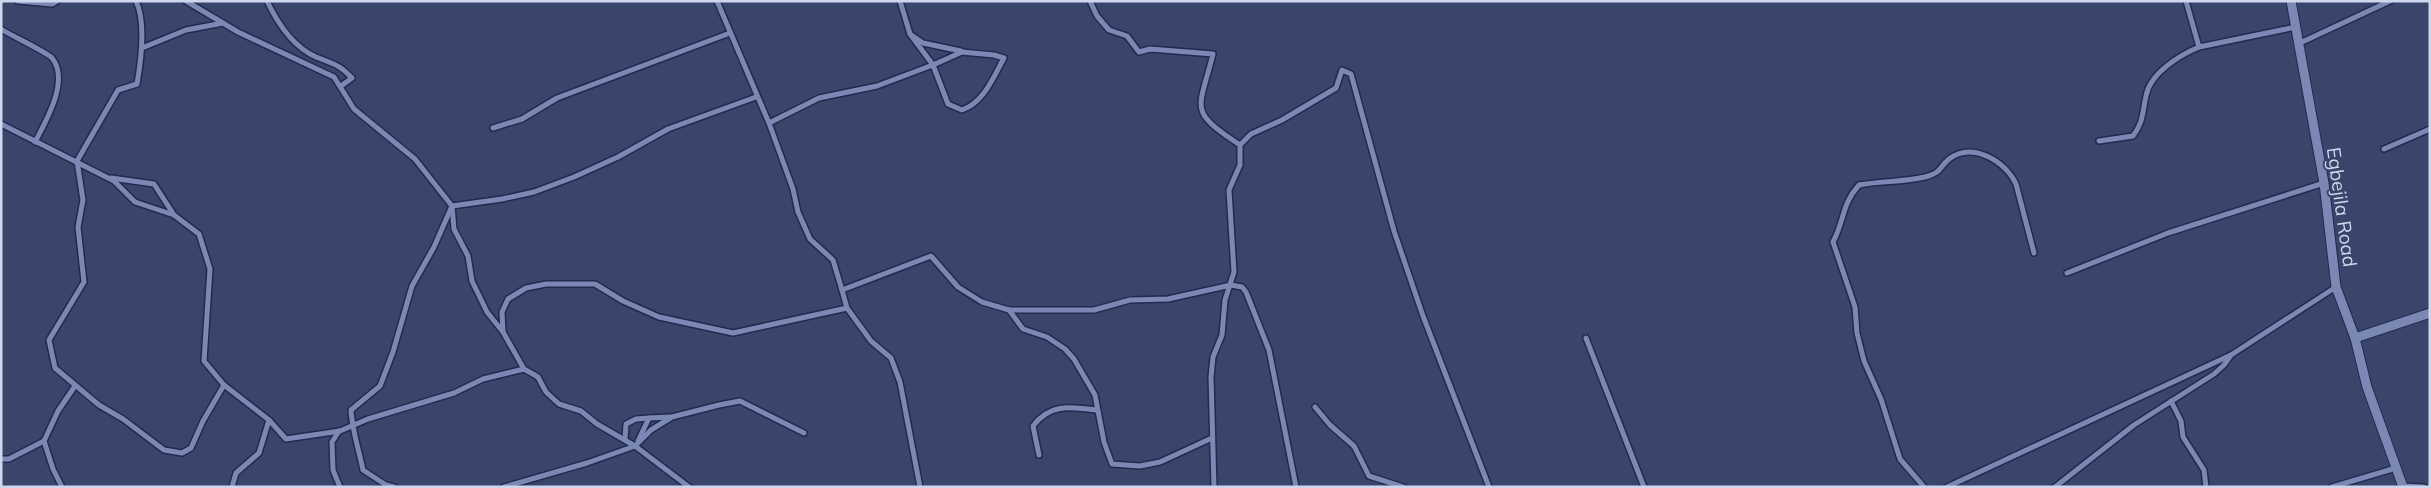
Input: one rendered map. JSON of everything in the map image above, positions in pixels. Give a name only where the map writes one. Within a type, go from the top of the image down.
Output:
[{"type":"street","points":[[18,1],[52,4],[57,1]]},
{"type":"street","points":[[136,1],[140,10],[142,48],[137,84],[118,90],[77,161],[83,200],[78,227],[84,282],[49,340],[54,368],[75,386],[164,450],[182,453],[191,448],[203,421],[224,385]]},
{"type":"street","points":[[186,1],[223,23],[326,72],[341,86],[354,109],[414,159],[452,206],[454,229],[468,256],[472,281],[487,312],[503,332],[524,369],[538,377],[546,392],[560,404],[582,411],[597,424],[635,446],[689,487]]},
{"type":"street","points":[[267,1],[277,21],[294,41],[314,56],[341,66],[352,78],[341,86]]},
{"type":"street","points":[[717,1],[756,97],[769,123],[793,189],[798,212],[810,239],[832,260],[847,308],[871,342],[891,358],[900,382],[920,487]]},
{"type":"street","points":[[900,1],[910,34],[933,65],[948,104],[962,110],[974,106],[985,92],[1004,58],[994,54],[962,52],[923,42],[910,34]]},
{"type":"street","points":[[1090,1],[1097,16],[1109,30],[1127,36],[1139,52],[1150,49],[1213,54],[1200,101],[1200,113],[1216,129],[1240,145]]},
{"type":"street","points":[[2186,1],[2199,47]]},
{"type":"street","name":"Egbejila Road","points":[[2291,1],[2324,183],[2336,287],[2356,338],[2367,387],[2402,486]]},
{"type":"street","points":[[2300,43],[2390,1]]},
{"type":"street","points":[[142,48],[186,30],[223,23]]},
{"type":"street","points":[[2098,141],[2133,136],[2142,124],[2146,94],[2151,83],[2183,54],[2199,47],[2296,27]]},
{"type":"street","points":[[1,29],[52,57],[59,73],[56,95],[35,142]]},
{"type":"street","points":[[494,128],[522,119],[557,98],[730,33]]},
{"type":"street","points":[[769,123],[819,98],[877,86],[962,52]]},
{"type":"street","points":[[1214,487],[1212,438],[1213,357],[1220,345],[1225,300],[1234,272],[1229,190],[1240,164],[1240,145],[1251,134],[1282,120],[1336,88],[1342,70],[1351,74],[1394,231],[1423,316],[1489,487]]},
{"type":"street","points":[[452,206],[502,199],[534,192],[574,177],[618,157],[668,129],[756,97]]},
{"type":"street","points":[[1,124],[108,178],[135,202],[174,214]]},
{"type":"street","points":[[2384,149],[2430,129]]},
{"type":"street","points":[[1924,487],[1900,459],[1882,399],[1864,361],[1857,333],[1855,307],[1833,242],[1842,225],[1844,208],[1848,197],[1860,185],[1924,177],[1940,172],[1949,160],[1960,154],[1972,152],[1984,155],[2001,164],[2012,174],[2034,254]]},
{"type":"street","points":[[108,178],[154,184],[174,214],[199,234],[210,269],[204,361],[224,385],[269,420],[286,439],[340,431],[368,419],[454,393],[483,378],[524,369]]},
{"type":"street","points":[[2067,273],[2177,230],[2324,183]]},
{"type":"street","points":[[394,487],[386,485],[363,470],[358,443],[352,426],[351,410],[380,386],[393,352],[412,286],[434,247],[452,206]]},
{"type":"street","points":[[842,290],[931,256],[958,287],[982,302],[1009,310],[1094,310],[1130,300],[1168,299],[1231,285],[1242,287],[1264,333],[1282,412],[1296,487]]},
{"type":"street","points":[[503,332],[502,312],[508,300],[526,288],[546,284],[594,284],[623,301],[659,318],[733,333],[847,308]]},
{"type":"street","points":[[1947,487],[2231,355],[2336,287]]},
{"type":"street","points":[[1009,310],[1023,329],[1047,337],[1071,354],[1095,395],[1096,410],[1112,464],[1140,466],[1160,462],[1212,438]]},
{"type":"street","points":[[2356,338],[2430,313]]},
{"type":"street","points":[[1586,338],[1644,487]]},
{"type":"street","points":[[2055,487],[2134,425],[2214,374],[2231,355]]},
{"type":"street","points":[[1,460],[9,459],[44,440],[58,411],[75,386]]},
{"type":"street","points":[[625,440],[626,424],[636,419],[672,417],[740,401],[804,433]]},
{"type":"street","points":[[2171,401],[2181,422],[2183,437],[2204,470],[2206,487]]},
{"type":"street","points":[[1039,455],[1033,426],[1040,416],[1054,409],[1074,407],[1096,410]]},
{"type":"street","points":[[1315,407],[1330,425],[1354,446],[1369,476],[1403,487]]},
{"type":"street","points":[[504,487],[587,464],[635,446],[651,430],[672,417]]},
{"type":"street","points":[[635,446],[649,418]]},
{"type":"street","points":[[232,487],[236,473],[259,453],[269,420]]},
{"type":"street","points":[[340,431],[332,442],[333,470],[340,487]]},
{"type":"street","points":[[44,440],[53,469],[62,487]]},
{"type":"street","points":[[2332,487],[2396,468]]},
{"type":"street","points":[[2402,486],[2424,487]]}]
